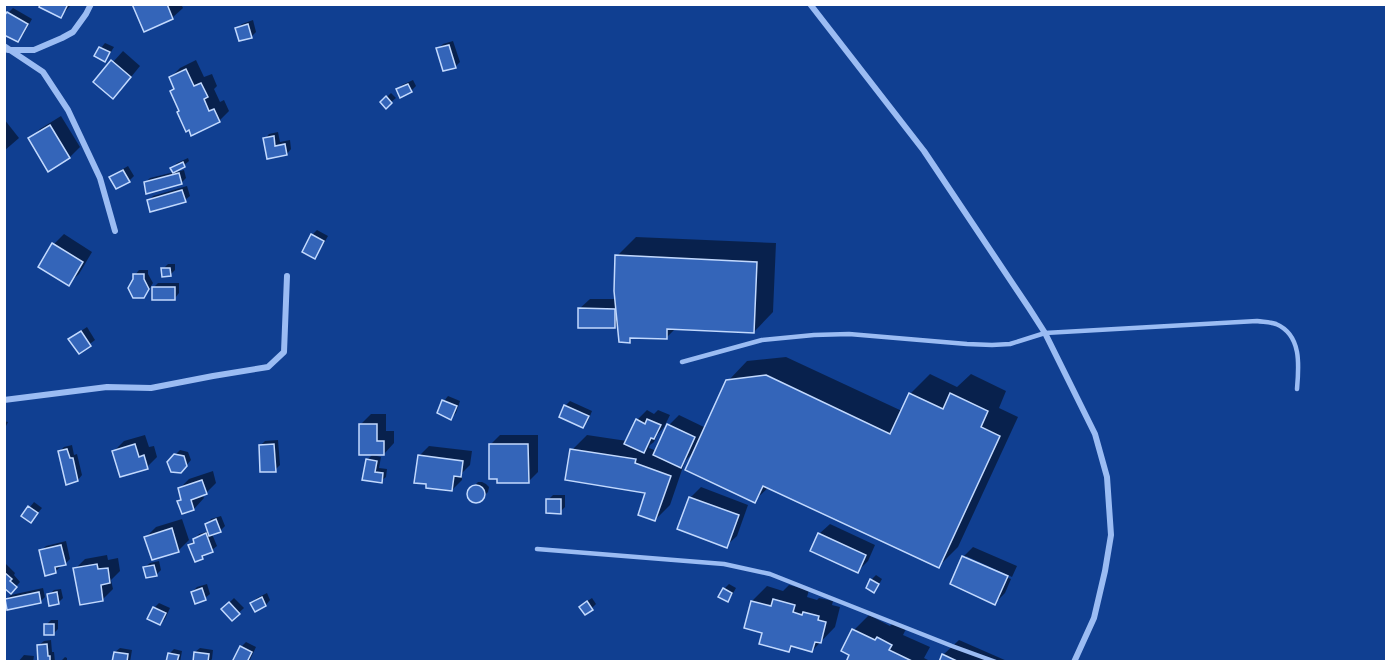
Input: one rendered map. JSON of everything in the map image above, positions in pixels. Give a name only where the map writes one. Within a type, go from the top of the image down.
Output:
[{"type":"street","points":[[6,48],[34,50],[62,38],[73,32],[91,4]]},
{"type":"street","points":[[810,4],[924,152],[1045,333],[1095,434],[1107,477],[1111,536],[1094,618],[1074,662]]},
{"type":"street","points":[[6,48],[43,72],[68,110],[99,178],[115,231]]},
{"type":"street","points":[[4,400],[107,387],[152,388],[268,367],[284,352],[287,276]]},
{"type":"lane","points":[[682,362],[762,340],[814,334],[849,334],[992,345],[1010,344],[1045,333],[1257,321],[1275,324],[1288,331],[1295,344],[1299,364],[1298,389]]},
{"type":"lane","points":[[537,549],[724,564],[770,573],[996,662]]},
{"type":"building","points":[[40,4],[68,4],[61,18],[39,7]]},
{"type":"building","points":[[132,4],[167,4],[173,19],[144,32]]},
{"type":"building","points":[[7,12],[28,24],[18,42],[4,35],[4,16]]},
{"type":"building","points":[[248,24],[252,38],[239,41],[235,28]]},
{"type":"building","points":[[449,45],[456,68],[443,71],[436,48]]},
{"type":"building","points":[[99,47],[110,52],[105,62],[94,56]]},
{"type":"building","points":[[111,60],[131,77],[113,99],[93,82]]},
{"type":"building","points":[[186,69],[194,86],[201,83],[208,97],[204,99],[209,111],[214,109],[220,122],[191,136],[189,130],[186,132],[170,91],[174,89],[169,77]]},
{"type":"building","points":[[408,84],[412,92],[400,98],[396,89]]},
{"type":"building","points":[[386,96],[392,103],[386,109],[380,102]]},
{"type":"building","points":[[50,125],[70,158],[48,172],[28,138]]},
{"type":"building","points":[[274,136],[275,146],[285,144],[287,155],[267,159],[263,138]]},
{"type":"building","points":[[183,162],[185,167],[173,173],[170,168]]},
{"type":"building","points":[[123,170],[130,182],[116,189],[109,177]]},
{"type":"building","points":[[179,173],[182,184],[146,194],[144,182]]},
{"type":"building","points":[[182,190],[186,202],[150,212],[147,200]]},
{"type":"building","points":[[311,234],[324,241],[315,259],[302,252]]},
{"type":"building","points":[[52,243],[83,262],[69,286],[38,267]]},
{"type":"building","points":[[615,255],[757,262],[754,333],[667,329],[667,339],[630,338],[630,343],[619,342],[614,291]]},
{"type":"building","points":[[161,268],[170,268],[171,276],[162,277]]},
{"type":"building","points":[[133,274],[144,274],[149,289],[144,298],[133,298],[128,288]]},
{"type":"building","points":[[152,287],[175,287],[175,300],[152,300]]},
{"type":"building","points":[[578,308],[615,309],[615,328],[578,328]]},
{"type":"building","points":[[81,331],[91,346],[79,354],[68,339]]},
{"type":"building","points":[[766,375],[890,434],[909,393],[943,409],[950,393],[988,411],[981,427],[1000,436],[939,568],[763,486],[755,503],[685,470],[726,380]]},
{"type":"building","points":[[442,400],[457,406],[451,420],[437,413]]},
{"type":"building","points":[[564,405],[589,416],[583,428],[559,417]]},
{"type":"building","points":[[636,419],[645,424],[647,419],[661,425],[654,439],[651,438],[644,453],[624,444]]},
{"type":"building","points":[[359,424],[377,424],[377,441],[384,441],[384,455],[359,455]]},
{"type":"building","points":[[667,424],[695,437],[681,468],[653,455]]},
{"type":"building","points":[[135,444],[139,457],[144,455],[148,469],[120,477],[112,451]]},
{"type":"building","points":[[274,444],[276,472],[260,472],[259,445]]},
{"type":"building","points":[[489,444],[528,444],[529,483],[497,483],[497,479],[489,479]]},
{"type":"building","points":[[67,449],[70,458],[73,458],[78,481],[66,485],[58,451]]},
{"type":"building","points":[[570,449],[636,459],[635,463],[671,476],[655,521],[638,515],[645,493],[565,480]]},
{"type":"building","points":[[174,454],[184,456],[187,466],[181,473],[171,472],[167,462]]},
{"type":"building","points":[[418,455],[463,461],[461,477],[454,476],[452,491],[426,488],[426,484],[414,483]]},
{"type":"building","points":[[366,459],[377,461],[375,472],[383,473],[382,483],[362,480]]},
{"type":"building","points":[[202,480],[207,494],[191,500],[194,510],[182,514],[177,501],[181,500],[178,488]]},
{"type":"building","points":[[476,485],[482,488],[485,494],[482,500],[476,503],[470,500],[467,494],[470,488]]},
{"type":"building","points":[[689,497],[739,515],[727,548],[677,529]]},
{"type":"building","points":[[546,499],[561,499],[561,514],[546,513]]},
{"type":"building","points":[[28,506],[38,513],[31,523],[21,516]]},
{"type":"building","points":[[216,519],[221,532],[209,536],[205,524]]},
{"type":"building","points":[[172,528],[179,552],[152,560],[144,537]]},
{"type":"building","points":[[206,533],[213,552],[202,556],[203,559],[195,562],[188,545],[194,543],[193,539]]},
{"type":"building","points":[[818,533],[866,555],[858,573],[810,551]]},
{"type":"building","points":[[61,545],[66,565],[55,567],[56,573],[45,576],[39,550]]},
{"type":"building","points":[[962,556],[1008,576],[995,605],[950,584]]},
{"type":"building","points":[[97,564],[98,569],[108,568],[110,583],[101,585],[103,601],[80,605],[73,568]]},
{"type":"building","points":[[154,565],[157,576],[146,578],[143,567]]},
{"type":"building","points":[[4,572],[17,587],[11,594],[4,588]]},
{"type":"building","points":[[870,579],[879,584],[874,593],[866,588]]},
{"type":"building","points":[[202,588],[206,600],[195,604],[191,592]]},
{"type":"building","points":[[723,588],[732,593],[728,602],[718,597]]},
{"type":"building","points":[[39,592],[41,603],[7,610],[5,599]]},
{"type":"building","points":[[57,592],[59,604],[49,606],[47,594]]},
{"type":"building","points":[[262,597],[266,606],[255,612],[250,603]]},
{"type":"building","points":[[773,599],[795,605],[793,612],[819,616],[818,620],[826,622],[821,643],[815,642],[812,652],[791,646],[789,652],[759,644],[762,633],[744,628],[751,601],[771,606]]},
{"type":"building","points":[[587,601],[593,610],[585,615],[579,607]]},
{"type":"building","points":[[229,602],[240,614],[232,621],[221,609]]},
{"type":"building","points":[[153,607],[166,613],[160,625],[147,619]]},
{"type":"building","points":[[44,624],[54,624],[54,635],[44,635]]},
{"type":"building","points":[[852,629],[875,640],[877,637],[892,645],[889,650],[914,662],[846,662],[849,655],[841,651]]},
{"type":"building","points":[[47,644],[50,662],[38,662],[37,645]]},
{"type":"building","points":[[240,646],[252,652],[247,662],[232,662]]},
{"type":"building","points":[[114,652],[128,654],[127,662],[112,662]]},
{"type":"building","points":[[194,652],[209,654],[208,662],[193,662]]},
{"type":"building","points":[[168,653],[179,655],[177,662],[166,662]]},
{"type":"building","points":[[942,654],[959,662],[939,662]]}]
